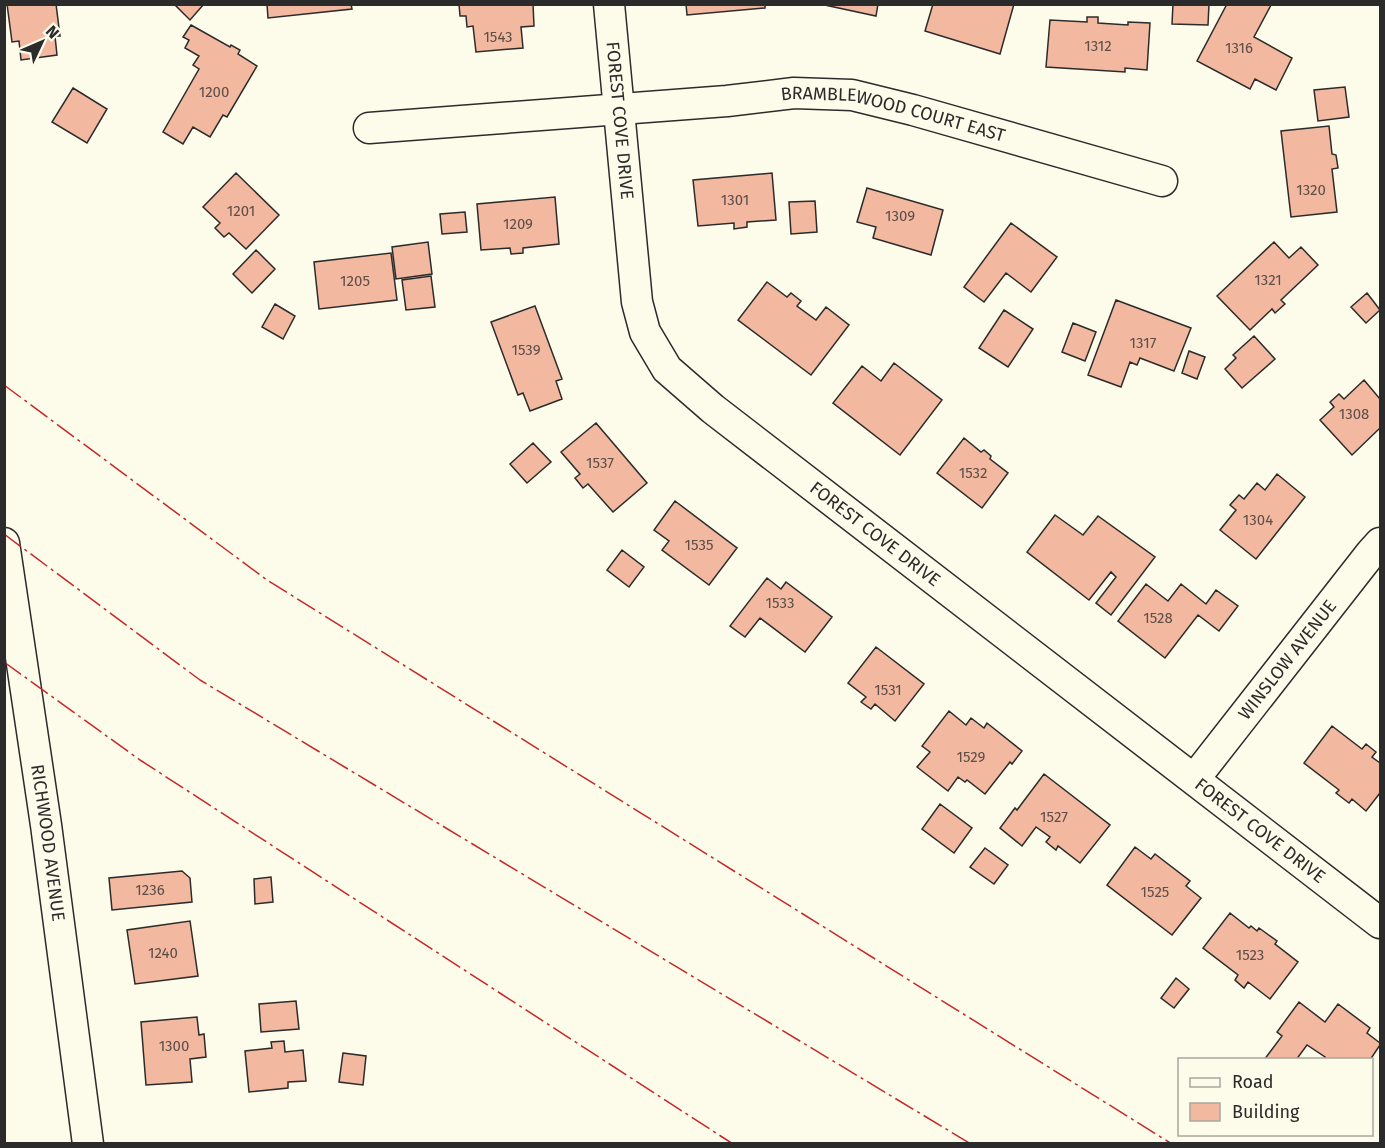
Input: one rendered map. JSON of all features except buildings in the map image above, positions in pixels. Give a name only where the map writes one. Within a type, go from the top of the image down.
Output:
[{"type":"street","name":"FOREST COVE DRIVE","points":[[609,4],[637,302],[645,332],[668,369],[713,409],[1195,778],[1380,923]]},
{"type":"street","name":"BRAMBLEWOOD COURT EAST","points":[[369,128],[727,101],[794,93],[852,95],[925,113],[1162,181]]},
{"type":"street","name":"RICHWOOD AVENUE","points":[[4,543],[46,825],[88,1143]]},
{"type":"street","name":"WINSLOW AVENUE","points":[[1195,778],[1380,543]]},
{"type":"power","points":[[4,385],[267,580],[1172,1144]]},
{"type":"power","points":[[4,534],[200,680],[971,1144]]},
{"type":"power","points":[[4,662],[140,760],[733,1144]]}]
